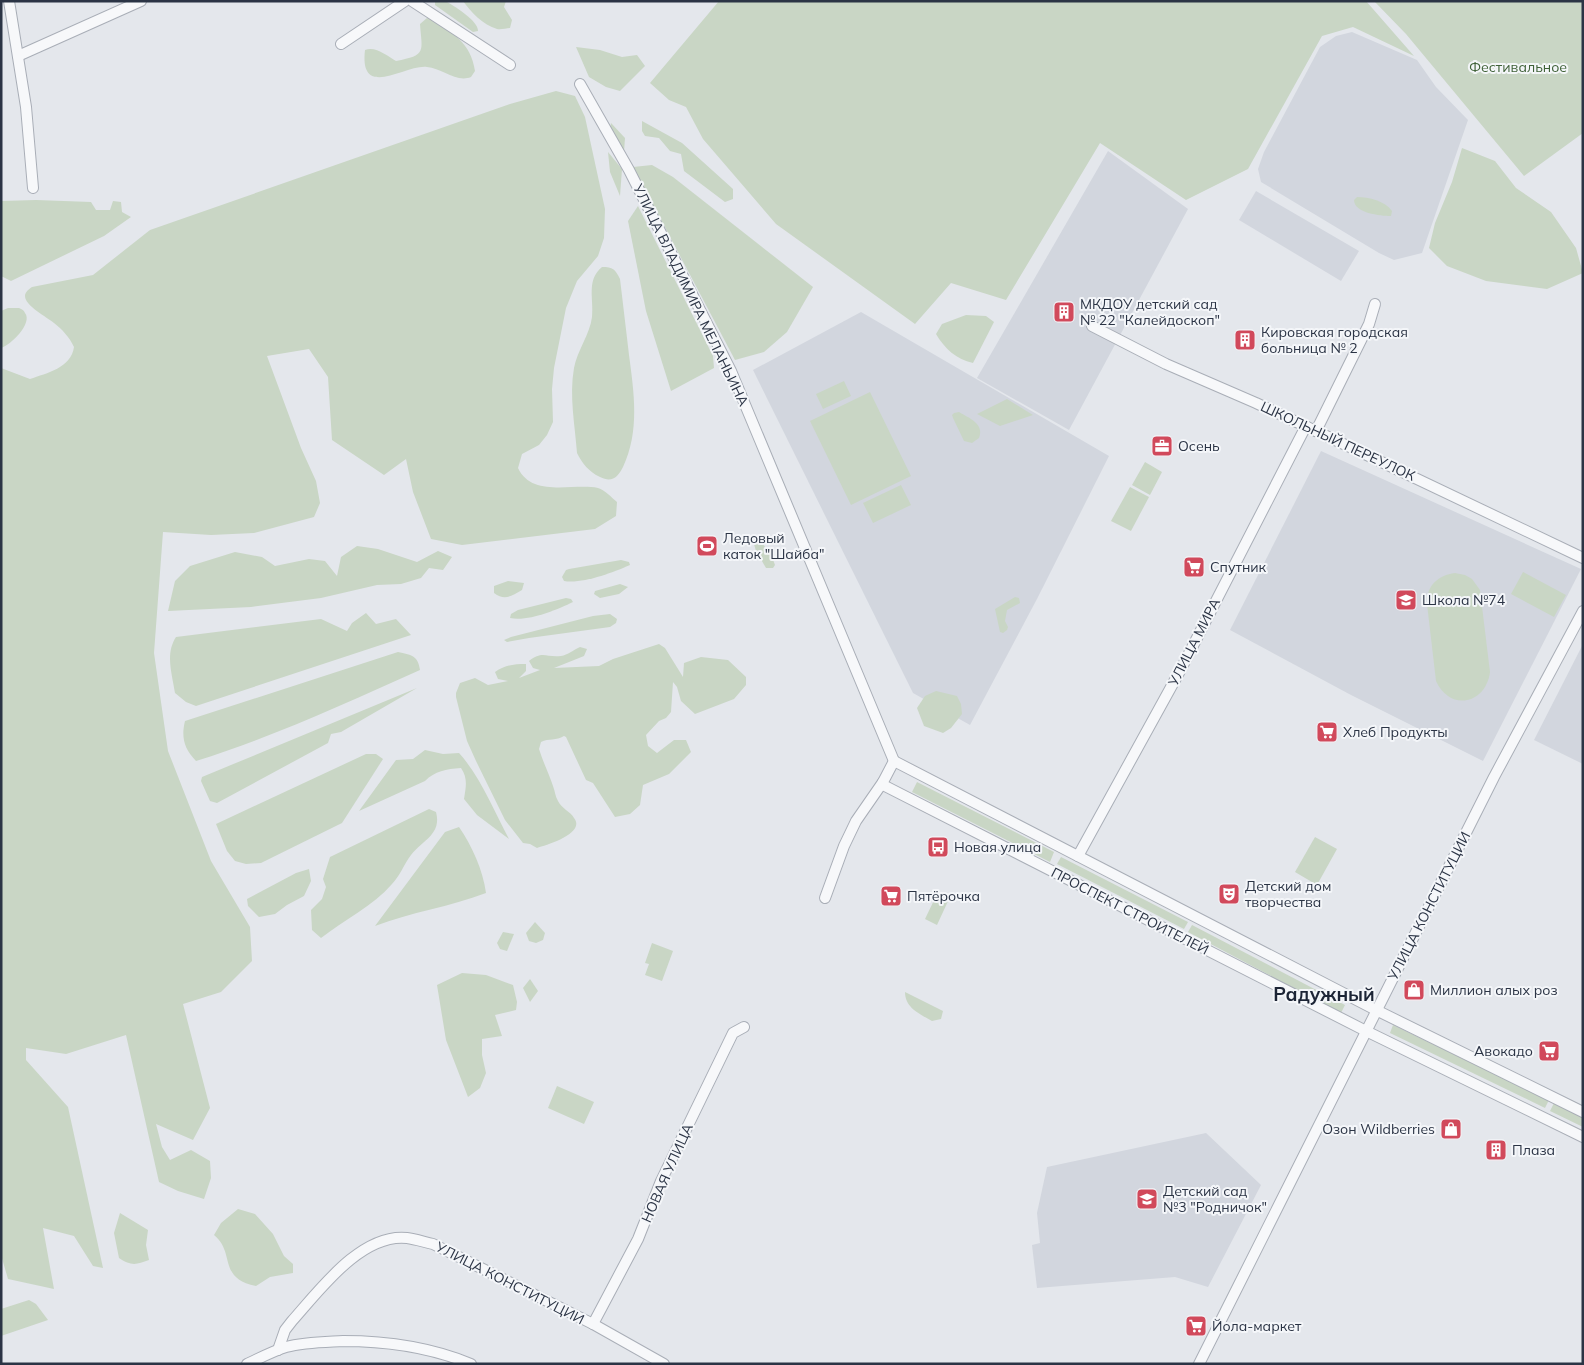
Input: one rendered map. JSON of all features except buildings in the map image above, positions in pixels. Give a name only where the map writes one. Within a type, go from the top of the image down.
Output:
[{"type":"street","points":[[9,1],[26,107],[33,188]]},
{"type":"street","points":[[18,56],[141,1]]},
{"type":"street","points":[[341,44],[405,1]]},
{"type":"street","points":[[412,1],[510,65]]},
{"type":"street","name":"УЛИЦА ВЛАДИМИРА МЕЛАНЬИНА","points":[[580,84],[629,170],[731,371],[894,761]]},
{"type":"street","name":"УЛИЦА МИРА","points":[[1078,856],[1369,324],[1375,304]]},
{"type":"street","name":"ШКОЛЬНЫЙ ПЕРЕУЛОК","points":[[1092,326],[1166,364],[1311,428],[1583,558]]},
{"type":"street","name":"УЛИЦА КОНСТИТУЦИИ","points":[[1199,1364],[1494,777],[1583,611]]},
{"type":"street","points":[[825,898],[844,846],[856,821],[883,782],[894,761]]},
{"type":"street","name":"ПРОСПЕКТ СТРОИТЕЛЕЙ","points":[[894,761],[1376,1010],[1583,1112]]},
{"type":"street","name":"ПРОСПЕКТ СТРОИТЕЛЕЙ","points":[[883,782],[885,786],[1366,1030],[1583,1137]]},
{"type":"street","name":"НОВАЯ УЛИЦА","points":[[593,1324],[638,1239],[660,1181],[733,1033],[744,1027]]},
{"type":"street","name":"УЛИЦА КОНСТИТУЦИИ","points":[[278,1350],[285,1330],[292,1321],[359,1252],[383,1240],[405,1237],[433,1244],[593,1324],[664,1364]]},
{"type":"street","points":[[247,1364],[278,1350],[313,1343],[382,1342],[428,1349],[471,1364]]},
{"type":"shaded area","points":[[1352,32],[1417,60],[1436,87],[1468,120],[1422,253],[1394,260],[1379,253],[1261,182],[1258,169],[1264,152],[1320,47],[1336,36]]},
{"type":"shaded area","points":[[1108,151],[1188,209],[1069,430],[977,378]]},
{"type":"shaded area","points":[[1256,191],[1359,251],[1341,281],[1239,220]]},
{"type":"shaded area","points":[[861,312],[1109,456],[1038,597],[970,725],[913,693],[753,370]]},
{"type":"shaded area","name":"Школа №74","points":[[1321,451],[1581,569],[1483,761],[1351,695],[1230,630]]},
{"type":"shaded area","points":[[1583,644],[1583,764],[1534,740]]},
{"type":"shaded area","name":"Детский сад №3 \"Родничок\"","points":[[1206,1133],[1261,1185],[1208,1287],[1175,1277],[1037,1288],[1032,1245],[1040,1243],[1037,1213],[1047,1167]]},
{"type":"green space","points":[[435,1],[447,2],[461,11],[471,19],[478,31],[473,32],[435,5]]},
{"type":"green space","points":[[463,1],[506,1],[504,7],[512,20],[510,28],[499,29],[492,27],[474,14]]},
{"type":"green space","points":[[719,1],[1366,1],[1414,56],[1353,27],[1322,36],[1248,169],[1186,200],[1100,143],[1006,300],[951,283],[915,324],[776,224],[703,139],[686,107],[669,100],[650,83]]},
{"type":"green space","name":"Фестивальное","points":[[1374,1],[1583,1],[1583,133],[1524,176],[1406,34]]},
{"type":"green space","points":[[427,18],[454,34],[465,46],[470,53],[475,71],[471,77],[454,77],[427,67],[386,76],[376,77],[369,74],[365,65],[365,50],[377,50],[396,61],[413,57],[420,51],[420,24]]},
{"type":"green space","points":[[576,47],[600,50],[622,57],[637,55],[645,66],[620,91],[606,87],[589,77]]},
{"type":"green space","points":[[556,91],[575,96],[585,117],[605,209],[604,238],[598,256],[577,281],[566,308],[554,368],[552,389],[553,422],[547,435],[539,445],[522,454],[518,468],[524,477],[533,483],[543,486],[601,489],[617,502],[616,516],[595,529],[462,545],[431,539],[413,492],[406,459],[384,475],[332,440],[328,377],[309,349],[267,356],[301,448],[316,481],[320,503],[314,517],[254,533],[211,535],[163,532],[154,653],[168,751],[211,861],[250,927],[252,961],[221,992],[183,1004],[210,1108],[193,1140],[156,1124],[162,1147],[170,1160],[191,1150],[210,1161],[211,1178],[204,1199],[178,1191],[159,1182],[126,1035],[66,1054],[26,1048],[26,1060],[68,1107],[103,1268],[93,1266],[74,1236],[43,1228],[54,1289],[8,1279],[1,1255],[1,368],[30,379],[51,372],[63,365],[72,354],[74,347],[60,328],[29,304],[26,300],[26,293],[32,287],[93,275],[150,230],[510,104]]},
{"type":"green space","points":[[642,121],[682,143],[733,189],[733,199],[725,202],[684,171],[681,154],[670,151],[659,138],[645,136],[642,131]]},
{"type":"green space","points":[[611,123],[625,138],[624,152],[610,129]]},
{"type":"green space","points":[[1462,148],[1495,161],[1516,188],[1551,212],[1576,248],[1583,273],[1547,289],[1486,281],[1447,266],[1429,248],[1435,223],[1452,182]]},
{"type":"green space","points":[[608,152],[622,169],[620,196],[610,172]]},
{"type":"green space","points":[[652,165],[673,177],[813,287],[787,332],[764,352],[735,360],[633,167]]},
{"type":"green space","points":[[1357,197],[1381,202],[1392,211],[1391,216],[1363,211],[1355,204],[1354,200]]},
{"type":"green space","points":[[1,201],[91,202],[96,210],[110,210],[113,201],[121,202],[122,212],[131,217],[104,236],[11,281],[1,276]]},
{"type":"green space","points":[[638,206],[713,356],[714,368],[671,391],[646,311],[628,221]]},
{"type":"green space","points":[[602,267],[613,269],[620,279],[633,383],[634,426],[632,440],[623,467],[619,474],[611,479],[604,479],[589,470],[577,453],[572,400],[574,368],[591,323],[592,284],[597,272]]},
{"type":"green space","points":[[8,308],[19,308],[25,312],[27,317],[24,328],[20,333],[1,348],[1,311]]},
{"type":"green space","points":[[966,315],[986,316],[994,322],[973,363],[951,353],[936,334],[942,324]]},
{"type":"green space","points":[[844,381],[851,396],[823,409],[816,394]]},
{"type":"green space","points":[[870,392],[911,476],[851,505],[810,421]]},
{"type":"green space","points":[[1007,399],[1033,415],[1000,426],[977,414]]},
{"type":"green space","points":[[959,412],[975,422],[980,429],[979,438],[972,443],[964,441],[953,418],[952,415],[954,413]]},
{"type":"green space","points":[[1145,462],[1162,472],[1150,495],[1132,485]]},
{"type":"green space","points":[[901,485],[911,505],[873,523],[863,503]]},
{"type":"green space","points":[[1130,487],[1149,497],[1131,531],[1111,521]]},
{"type":"green space","points":[[755,537],[759,538],[772,557],[775,565],[773,568],[766,568],[756,551],[753,541]]},
{"type":"green space","points":[[357,546],[378,549],[417,562],[438,551],[452,557],[443,570],[429,568],[421,578],[401,584],[377,585],[321,598],[251,607],[168,611],[175,581],[190,566],[235,552],[262,557],[275,566],[309,559],[325,561],[337,576],[341,557]]},
{"type":"green space","points":[[621,560],[629,562],[630,565],[579,581],[564,581],[562,577],[566,570],[569,569]]},
{"type":"green space","points":[[1523,572],[1566,595],[1554,617],[1511,594]]},
{"type":"green space","points":[[1455,573],[1472,579],[1480,590],[1490,672],[1487,683],[1482,691],[1475,697],[1467,700],[1458,700],[1450,697],[1442,691],[1436,681],[1427,604],[1429,592],[1434,583],[1443,576]]},
{"type":"green space","points":[[508,581],[524,583],[522,590],[505,597],[494,593],[494,586]]},
{"type":"green space","points":[[620,584],[628,587],[619,594],[600,598],[594,594],[595,591]]},
{"type":"green space","points":[[1015,597],[1019,598],[1020,603],[1007,610],[1005,621],[1008,627],[1003,633],[1000,632],[995,609]]},
{"type":"green space","points":[[566,598],[571,599],[573,602],[551,612],[533,617],[510,618],[511,614],[518,610]]},
{"type":"green space","points":[[366,613],[376,624],[396,619],[411,635],[196,706],[186,702],[175,693],[170,657],[176,637],[321,619],[347,631],[352,623]]},
{"type":"green space","points":[[610,614],[617,619],[616,623],[610,627],[507,642],[504,640],[593,616]]},
{"type":"green space","points":[[659,644],[665,648],[683,677],[684,663],[701,657],[728,660],[746,677],[746,685],[734,699],[695,714],[681,701],[677,687],[673,682],[671,712],[666,718],[659,721],[646,735],[648,746],[657,753],[674,740],[686,740],[691,752],[669,774],[643,785],[640,805],[630,814],[615,817],[593,783],[586,780],[566,737],[541,742],[539,749],[557,799],[574,818],[576,823],[575,829],[564,838],[537,848],[523,843],[505,820],[467,741],[456,697],[460,683],[475,678],[488,685],[508,681],[498,679],[495,672],[510,665],[526,664],[526,671],[519,678],[540,670],[533,668],[529,661],[534,658],[541,655],[564,655],[580,647],[587,649],[584,656],[554,668],[599,666],[613,659]]},
{"type":"green space","points":[[398,652],[413,656],[418,661],[420,670],[309,719],[225,752],[196,761],[184,743],[185,721]]},
{"type":"green space","points":[[417,688],[341,732],[331,734],[328,743],[217,803],[210,801],[201,781],[202,777]]},
{"type":"green space","points":[[936,691],[957,696],[961,704],[962,714],[951,728],[943,733],[924,726],[917,708],[925,696]]},
{"type":"green space","points":[[425,750],[443,754],[459,753],[474,772],[509,839],[477,815],[464,799],[466,779],[461,768],[437,773],[425,781],[359,811],[396,760],[413,759]]},
{"type":"green space","points":[[366,754],[376,754],[383,759],[342,823],[261,863],[246,864],[235,861],[227,851],[216,824]]},
{"type":"green space","points":[[917,782],[1054,852],[1050,862],[912,792]]},
{"type":"green space","points":[[429,809],[436,812],[437,820],[434,831],[411,855],[395,881],[367,906],[321,938],[312,930],[311,910],[322,899],[326,887],[323,879],[330,857]]},
{"type":"green space","points":[[459,827],[476,858],[486,893],[375,926],[445,832]]},
{"type":"green space","points":[[1315,837],[1337,849],[1317,885],[1295,872]]},
{"type":"green space","points":[[1061,857],[1188,922],[1184,929],[1057,864]]},
{"type":"green space","points":[[309,869],[311,881],[304,896],[275,914],[259,917],[248,906],[247,899],[296,873]]},
{"type":"green space","points":[[937,894],[949,899],[937,925],[925,919]]},
{"type":"green space","points":[[535,922],[545,933],[543,940],[536,943],[529,941],[526,933]]},
{"type":"green space","points":[[1192,925],[1345,1005],[1341,1013],[1188,932]]},
{"type":"green space","points":[[503,932],[514,934],[507,951],[500,949],[497,943]]},
{"type":"green space","points":[[652,943],[673,951],[662,981],[645,975],[649,964],[645,963]]},
{"type":"green space","points":[[462,973],[486,975],[513,985],[517,1002],[516,1010],[495,1015],[502,1036],[482,1039],[482,1055],[486,1073],[480,1088],[468,1097],[446,1040],[437,985]]},
{"type":"green space","points":[[530,979],[538,991],[530,1002],[523,988]]},
{"type":"green space","points":[[905,992],[943,1011],[941,1019],[932,1021],[914,1010],[906,998]]},
{"type":"green space","points":[[1393,1025],[1549,1100],[1545,1108],[1390,1033]]},
{"type":"green space","points":[[557,1086],[594,1102],[584,1124],[548,1108]]},
{"type":"green space","points":[[1554,1103],[1583,1117],[1583,1127],[1550,1111]]},
{"type":"green space","points":[[238,1209],[255,1214],[273,1234],[284,1256],[293,1264],[293,1273],[270,1277],[256,1286],[236,1277],[231,1271],[221,1242],[214,1235],[221,1223]]},
{"type":"green space","points":[[120,1213],[148,1230],[146,1245],[149,1260],[134,1264],[119,1258],[114,1233]]},
{"type":"green space","points":[[29,1300],[36,1304],[48,1320],[1,1336],[1,1309]]},
{"type":"place","name":"МКДОУ детский сад № 22 \"Калейдоскоп\"","points":[[1064,312]]},
{"type":"place","name":"Кировская городская больница № 2","points":[[1245,340]]},
{"type":"place","name":"Осень","points":[[1162,446]]},
{"type":"place","name":"Ледовый каток \"Шайба\"","points":[[707,546]]},
{"type":"place","name":"Спутник","points":[[1194,567]]},
{"type":"place","name":"Школа №74","points":[[1406,600]]},
{"type":"place","name":"Хлеб Продукты","points":[[1327,732]]},
{"type":"place","name":"Новая улица","points":[[938,847]]},
{"type":"place","name":"Детский дом творчества","points":[[1229,894]]},
{"type":"place","name":"Пятёрочка","points":[[891,896]]},
{"type":"place","name":"Миллион алых роз","points":[[1414,990]]},
{"type":"place","name":"Авокадо","points":[[1549,1051]]},
{"type":"place","name":"Озон Wildberries","points":[[1451,1129]]},
{"type":"place","name":"Плаза","points":[[1496,1150]]},
{"type":"place","name":"Детский сад №3 \"Родничок\"","points":[[1147,1199]]},
{"type":"place","name":"Йола-маркет","points":[[1196,1326]]},
{"type":"district","name":"Радужный","points":[[1324,994]]}]
